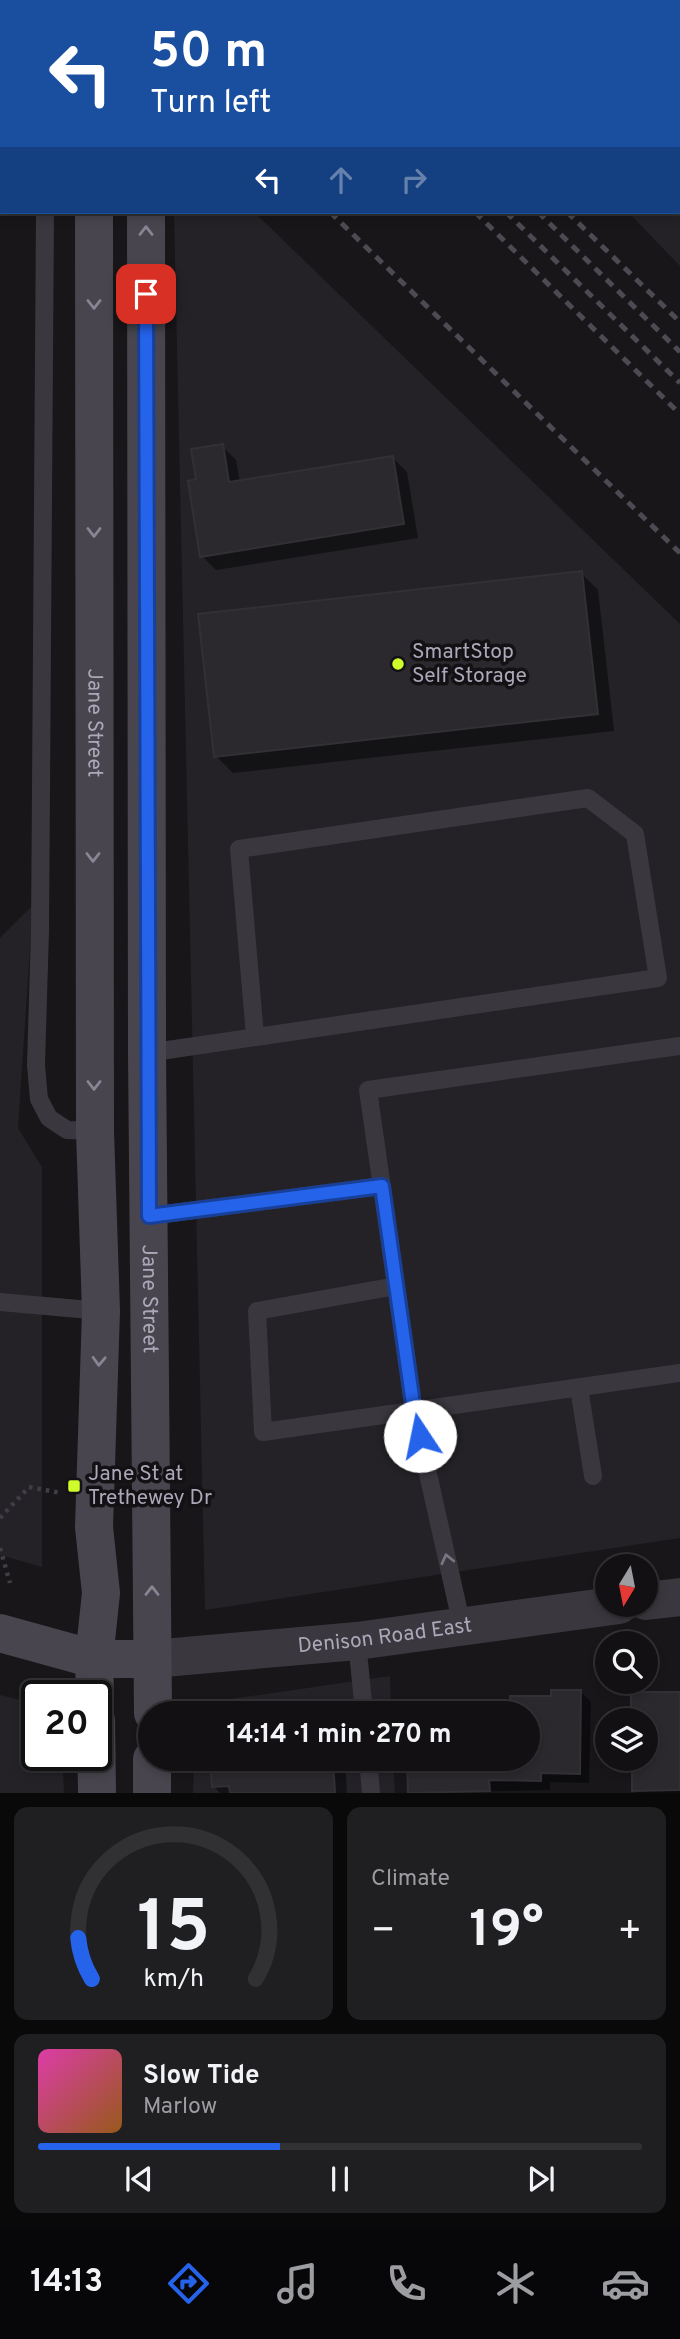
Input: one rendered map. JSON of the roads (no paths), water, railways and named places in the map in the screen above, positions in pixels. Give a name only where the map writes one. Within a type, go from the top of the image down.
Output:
[{"type":"main road","name":"Jane Street","points":[[94,214],[95,1130],[101,1311],[94,1527],[100,1593],[95,1680]]},
{"type":"main road","name":"Jane Street","points":[[146,214],[147,1052],[153,1701]]},
{"type":"main road","points":[[0,1633],[94,1658],[152,1659]]},
{"type":"main road","points":[[97,1771],[97,1793]]},
{"type":"main road","points":[[152,1771],[152,1793]]},
{"type":"street","points":[[658,1600],[680,1597]]},
{"type":"street","name":"Denison Road East","points":[[152,1659],[357,1641],[595,1608]]},
{"type":"lane","points":[[45,214],[40,917],[36,1065],[39,1099],[49,1118],[67,1130],[95,1130]]},
{"type":"lane","points":[[147,1052],[658,978],[635,834],[588,798],[239,849],[255,1036]]},
{"type":"lane","points":[[462,1626],[414,1411],[368,1090],[680,1046]]},
{"type":"lane","points":[[149,1216],[382,1186]]},
{"type":"lane","points":[[396,1286],[257,1311],[263,1432],[680,1373]]},
{"type":"lane","points":[[0,1302],[101,1311]]},
{"type":"lane","points":[[579,1388],[593,1476]]},
{"type":"lane","points":[[357,1641],[363,1701]]},
{"type":"lane","points":[[369,1771],[371,1793]]},
{"type":"railway","points":[[332,214],[680,553]]},
{"type":"railway","points":[[477,214],[680,414]]},
{"type":"railway","points":[[508,214],[680,383]]},
{"type":"railway","points":[[540,214],[680,352]]},
{"type":"railway","points":[[569,214],[680,322]]},
{"type":"place","name":"SmartStop Self Storage","points":[[398,664]]},
{"type":"place","name":"Jane St at Trethewey Dr","points":[[74,1486]]}]
